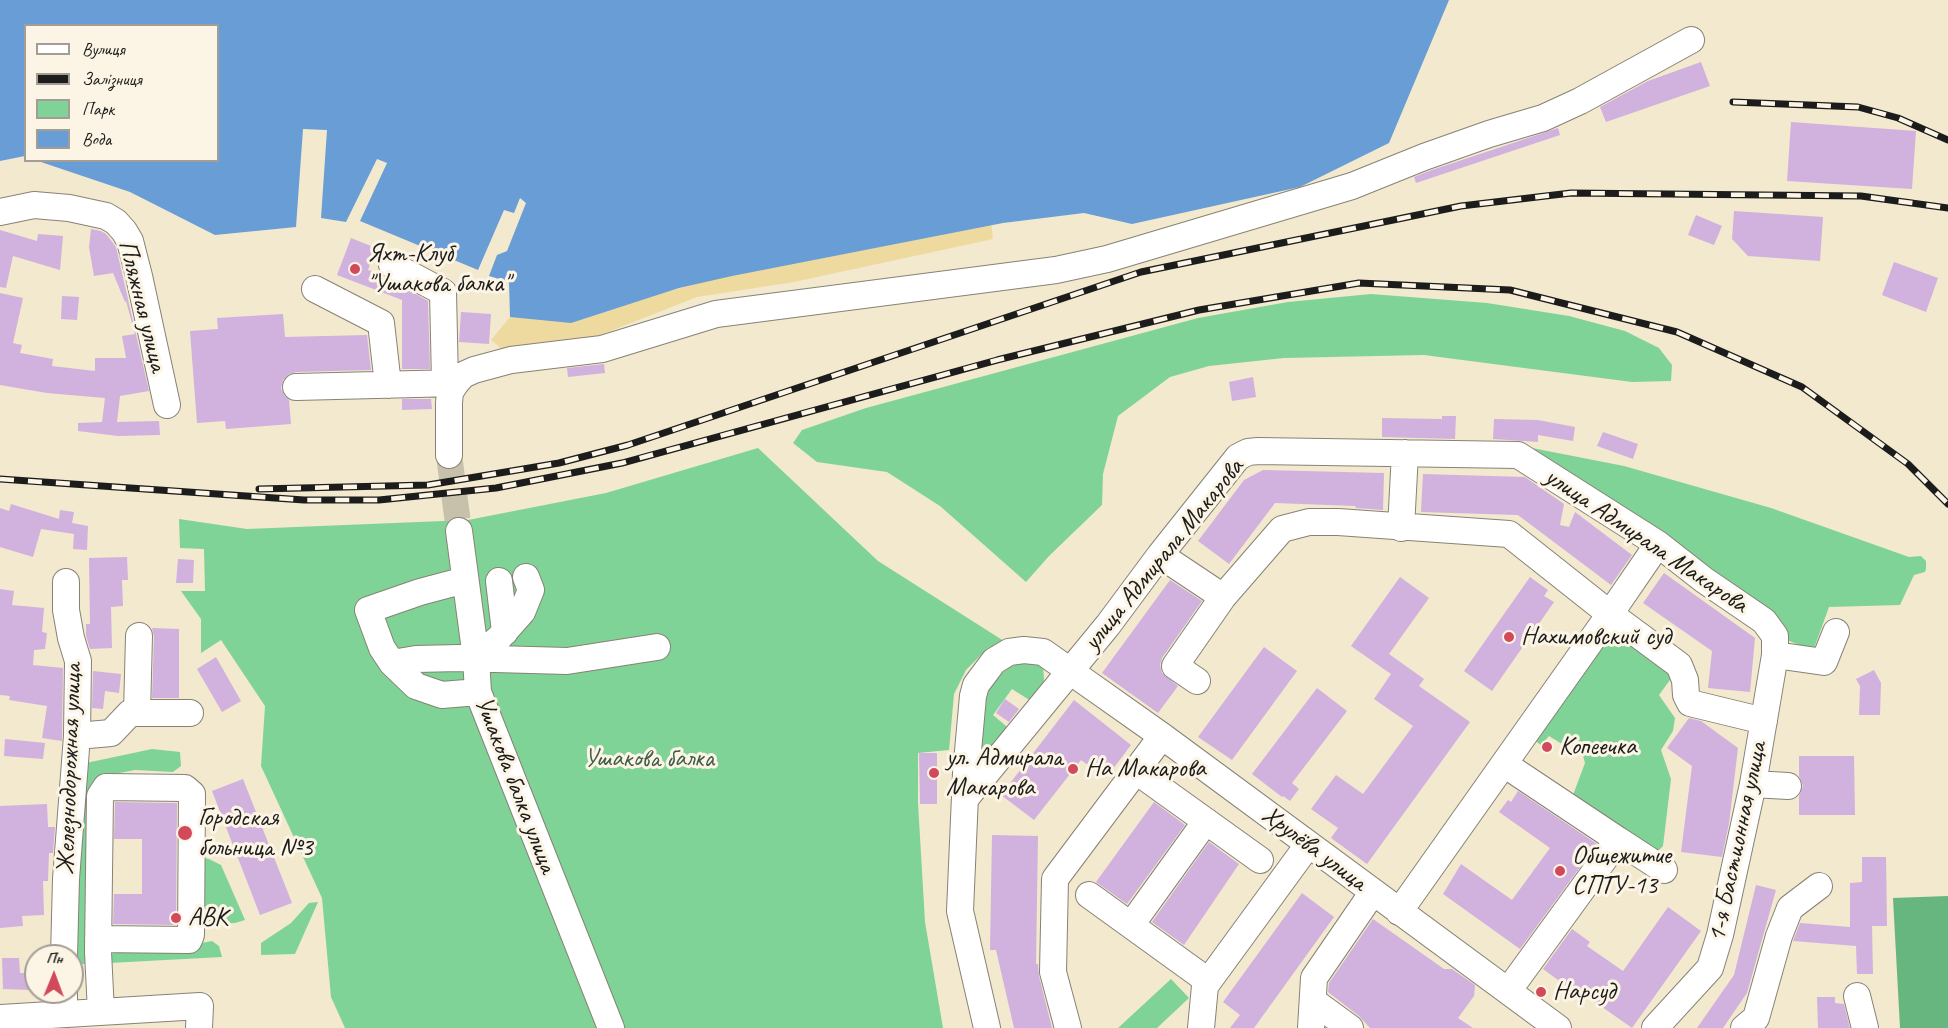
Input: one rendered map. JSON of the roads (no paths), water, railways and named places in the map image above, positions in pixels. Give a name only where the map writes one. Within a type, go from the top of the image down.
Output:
[{"type":"street","points":[[296,387],[450,383],[474,370],[511,360],[602,349],[716,314],[1056,270],[1107,259],[1352,186],[1424,157],[1543,118],[1580,101],[1691,40]]},
{"type":"street","name":"Пляжная улица","points":[[0,212],[34,204],[69,208],[106,216],[124,231],[130,241],[139,276],[167,405]]},
{"type":"street","points":[[393,265],[443,292],[450,383],[449,455]]},
{"type":"street","points":[[315,289],[381,323],[388,384]]},
{"type":"street","name":"улица Адмирала Макарова","points":[[987,1028],[960,911],[965,799],[973,696],[976,685],[994,662],[1009,652],[1033,650],[1043,652],[1070,671],[1108,625],[1230,464],[1248,452],[1518,455],[1658,544],[1704,580],[1764,621],[1775,645]]},
{"type":"street","points":[[1401,528],[1405,453]]},
{"type":"street","points":[[1197,681],[1175,666],[1223,597],[1282,530],[1309,522],[1338,522],[1509,534],[1610,614],[1679,664],[1690,703],[1764,721]]},
{"type":"street","name":"Ушакова балка улица","points":[[459,531],[476,658],[478,692],[611,1028]]},
{"type":"street","points":[[1399,912],[1658,544]]},
{"type":"street","points":[[1160,555],[1223,597]]},
{"type":"street","points":[[476,658],[505,632],[522,612],[531,590],[526,578]]},
{"type":"street","points":[[465,580],[420,592],[368,610],[382,648],[392,663],[416,686],[442,696],[478,692]]},
{"type":"street","points":[[499,581],[505,632]]},
{"type":"street","name":"Железнодорожная улица","points":[[64,944],[66,879],[77,736],[78,661],[70,638],[66,610],[66,582]]},
{"type":"street","points":[[1775,645],[1824,662],[1836,633]]},
{"type":"street","points":[[137,713],[139,636]]},
{"type":"street","name":"1-я Бастионная улица","points":[[1655,1028],[1710,968],[1720,935],[1753,784],[1775,645]]},
{"type":"street","points":[[392,663],[416,659],[476,658],[567,661],[657,647]]},
{"type":"street","points":[[965,799],[1070,671]]},
{"type":"street","name":"Хрулёва улица","points":[[1070,671],[1162,736],[1558,1028]]},
{"type":"street","points":[[77,736],[111,733],[130,713],[189,713]]},
{"type":"street","points":[[1068,1028],[1053,972],[1054,879],[1162,736]]},
{"type":"street","points":[[1504,764],[1664,870]]},
{"type":"street","points":[[1136,771],[1260,860]]},
{"type":"street","points":[[1753,784],[1788,786]]},
{"type":"street","points":[[98,939],[189,940],[191,935],[192,794],[185,788],[106,787],[100,796],[98,939],[100,1012]]},
{"type":"street","points":[[1131,925],[1206,821]]},
{"type":"street","points":[[1508,991],[1618,840]]},
{"type":"street","points":[[1201,1028],[1204,986],[1308,845]]},
{"type":"street","points":[[1759,1024],[1779,936],[1790,908],[1819,886]]},
{"type":"street","points":[[1311,1028],[1314,978],[1373,892]]},
{"type":"street","points":[[1089,895],[1208,981]]},
{"type":"street","points":[[1857,996],[1865,1028]]},
{"type":"street","points":[[1313,1001],[1350,1028]]},
{"type":"street","points":[[0,1018],[60,1004]]},
{"type":"street","points":[[68,1004],[100,1012],[200,1017]]},
{"type":"water","points":[[0,0],[1449,0],[1389,143],[1300,187],[1132,224],[1084,213],[1003,223],[679,288],[571,323],[510,317],[509,282],[489,276],[497,255],[507,251],[526,203],[520,198],[514,213],[504,210],[478,270],[360,221],[387,163],[377,159],[346,222],[321,218],[327,130],[303,129],[296,227],[215,235],[130,192],[41,162],[219,162],[219,24],[24,24],[24,156],[0,161]]},
{"type":"tunnel","points":[[449,455],[459,531]]},
{"type":"railway","points":[[1733,102],[1858,107],[1898,118],[1948,140]]},
{"type":"railway","points":[[259,489],[428,485],[559,463],[628,445],[1141,272],[1461,206],[1571,193],[1861,196],[1948,208]]},
{"type":"railway","points":[[0,479],[304,500],[379,500],[496,488],[622,463],[997,360],[1199,310],[1359,283],[1510,290],[1677,332],[1802,387],[1908,464],[1948,504]]},
{"type":"place","name":"Яхт-Клуб \"Ушакова балка\"","points":[[355,269]]},
{"type":"place","name":"Нахимовский суд","points":[[1509,637]]},
{"type":"place","name":"Копеечка","points":[[1547,747]]},
{"type":"place","name":"На Макарова","points":[[1073,769]]},
{"type":"place","name":"ул. Адмирала Макарова","points":[[934,773]]},
{"type":"place","name":"Городская больница №3","points":[[185,833]]},
{"type":"place","name":"Общежитие СПТУ-13","points":[[1560,871]]},
{"type":"place","name":"АВК","points":[[176,918]]},
{"type":"place","name":"Нарсуд","points":[[1541,992]]},
{"type":"park label","name":"Ушакова балка","points":[[649,759]]}]
